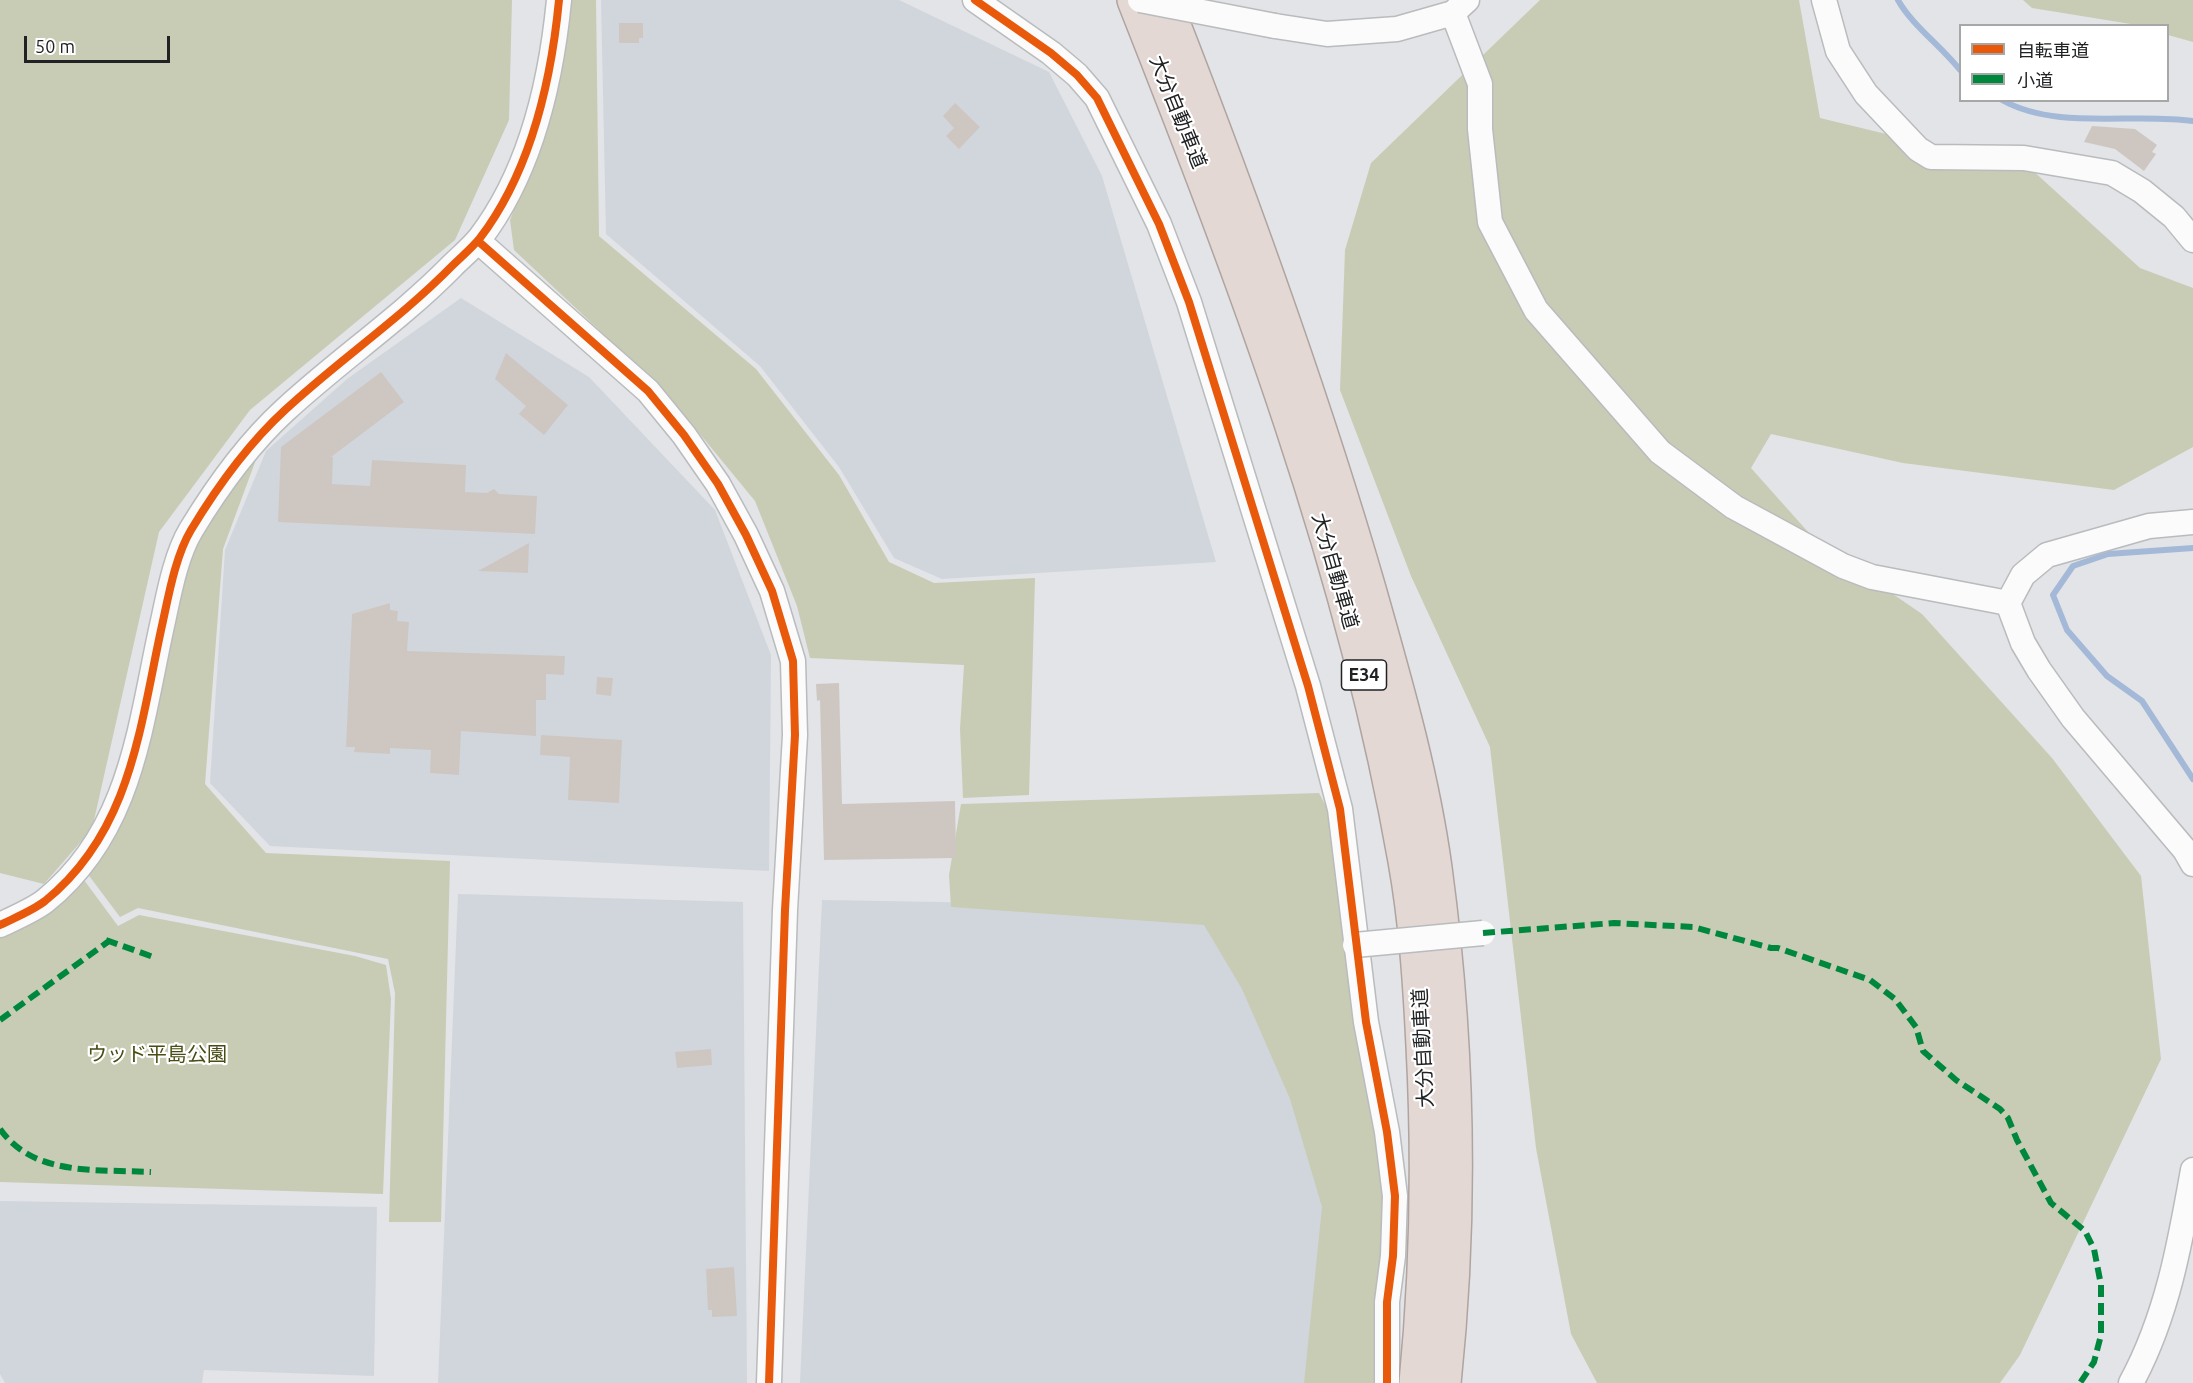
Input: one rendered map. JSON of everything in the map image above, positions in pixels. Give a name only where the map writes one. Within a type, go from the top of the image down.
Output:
[{"type":"highway","name":"大分自動車道","points":[[1134,0],[1204,177],[1270,364],[1320,516],[1382,744],[1406,864],[1420,992],[1428,1139],[1424,1302],[1416,1383]]},
{"type":"highway","name":"大分自動車道","points":[[1164,0],[1230,169],[1290,336],[1346,511],[1407,728],[1435,864],[1449,991],[1455,1140],[1452,1303],[1444,1383]]},
{"type":"street","points":[[0,925],[43,903],[76,870],[106,829],[122,796],[143,720],[168,600],[188,534],[222,480],[283,411],[427,291],[478,241],[500,208],[522,165],[541,105],[555,39],[559,0]]},
{"type":"street","points":[[975,0],[1051,53],[1077,75],[1096,98],[1159,224],[1189,302],[1308,686],[1340,809],[1355,945],[1366,1022],[1387,1131],[1395,1196],[1393,1256],[1387,1302],[1387,1383]]},
{"type":"street","points":[[1140,0],[1327,34],[1397,28],[1460,7],[1480,84],[1480,129],[1490,222],[1536,310],[1660,452],[1734,507],[1843,566],[1872,578],[2008,603]]},
{"type":"street","points":[[1824,0],[1838,51],[1866,94],[1918,149],[1931,157],[2024,158],[2112,173],[2150,198],[2174,218],[2193,240]]},
{"type":"street","points":[[478,241],[648,391],[684,435],[718,484],[746,535],[772,591],[793,661],[795,735],[785,910],[769,1383]]},
{"type":"street","points":[[2193,522],[2148,526],[2047,555],[2023,575],[2008,603],[2023,643],[2073,718],[2170,831],[2193,864]]},
{"type":"street","points":[[1355,945],[1483,933]]},
{"type":"street","points":[[2131,1383],[2149,1350],[2178,1255],[2193,1170]]},
{"type":"shaded area","points":[[601,0],[899,0],[1049,72],[1102,176],[1216,562],[942,579],[894,558],[839,467],[760,366],[606,234]]},
{"type":"shaded area","points":[[461,298],[589,377],[715,510],[771,655],[769,871],[270,846],[210,783],[225,550],[266,451],[347,379]]},
{"type":"shaded area","points":[[458,894],[743,902],[747,1383],[438,1383]]},
{"type":"shaded area","points":[[822,900],[1236,907],[1346,1197],[1328,1383],[800,1383]]},
{"type":"shaded area","points":[[0,1201],[377,1207],[374,1376],[204,1370],[202,1383],[5,1383],[0,1374]]},
{"type":"green space","points":[[0,0],[512,0],[509,120],[455,240],[250,410],[159,532],[92,829],[44,884],[0,873]]},
{"type":"green space","points":[[570,0],[596,0],[599,236],[756,369],[839,475],[889,562],[934,583],[1035,578],[1029,795],[963,798],[960,729],[964,665],[810,658],[797,606],[755,501],[667,394],[514,250],[510,220],[534,156]]},
{"type":"green space","points":[[1540,0],[1799,0],[1820,118],[2031,169],[2140,268],[2193,288],[2193,447],[2114,490],[1903,463],[1771,434],[1751,468],[1817,542],[1922,614],[2052,758],[2141,876],[2161,1059],[2020,1355],[2000,1383],[1597,1383],[1571,1334],[1536,1148],[1490,747],[1411,576],[1340,390],[1345,250],[1371,163]]},
{"type":"green space","points":[[2023,0],[2193,0],[2193,42],[2169,35],[2169,24],[2131,24],[2032,8]]},
{"type":"green space","points":[[261,446],[223,549],[205,784],[266,853],[450,861],[441,1222],[389,1222],[395,993],[388,959],[138,908],[120,917],[84,869],[113,828],[193,535]]},
{"type":"green space","points":[[1319,793],[1328,810],[1356,992],[1386,1152],[1379,1383],[1304,1383],[1322,1207],[1290,1099],[1242,989],[1204,925],[951,907],[949,875],[961,804]]},
{"type":"green space","name":"ウッド平島公園","points":[[84,880],[118,926],[139,915],[355,956],[386,965],[391,999],[383,1194],[0,1182],[0,930]]},
{"type":"building","points":[[619,23],[643,23],[643,38],[639,38],[639,43],[619,43]]},
{"type":"building","points":[[955,103],[980,127],[959,149],[946,136],[954,128],[943,116]]},
{"type":"building","points":[[2092,126],[2135,129],[2157,145],[2152,152],[2156,154],[2144,171],[2115,149],[2084,142]]},
{"type":"building","points":[[506,353],[568,405],[544,435],[519,414],[526,406],[495,379]]},
{"type":"building","points":[[381,372],[404,402],[331,457],[333,457],[332,484],[370,486],[372,460],[466,465],[465,492],[487,493],[494,489],[499,494],[537,496],[535,534],[278,522],[281,447]]},
{"type":"building","points":[[529,543],[528,573],[478,571]]},
{"type":"building","points":[[390,603],[390,610],[398,611],[397,621],[409,622],[407,651],[565,656],[564,675],[546,674],[546,700],[536,700],[536,736],[461,731],[459,775],[430,773],[431,750],[390,748],[390,754],[354,752],[355,747],[346,747],[352,614]]},
{"type":"building","points":[[597,677],[613,678],[611,696],[596,694]]},
{"type":"building","points":[[839,683],[842,804],[955,801],[956,858],[824,860],[820,700],[817,701],[816,684]]},
{"type":"building","points":[[541,735],[622,740],[619,803],[568,800],[570,757],[540,755]]},
{"type":"building","points":[[711,1049],[712,1065],[677,1068],[675,1052]]},
{"type":"building","points":[[734,1267],[737,1316],[712,1317],[712,1310],[708,1310],[706,1269]]},
{"type":"waterway","points":[[1898,0],[1911,18],[1959,69]]},
{"type":"waterway","points":[[2007,102],[2047,115],[2071,118],[2146,118],[2193,121]]},
{"type":"waterway","points":[[2193,548],[2108,554],[2073,566],[2053,595],[2067,630],[2107,676],[2142,701],[2193,779]]},
{"type":"marked path","points":[[1483,933],[1614,923],[1693,927],[1778,948],[1870,980],[1895,999],[1916,1027],[1923,1051],[1956,1080],[2000,1109],[2008,1118],[2017,1140],[2051,1203],[2085,1231],[2094,1249],[2101,1285],[2101,1335],[2094,1362],[2080,1383]]},
{"type":"marked path","points":[[106,940],[156,958]]},
{"type":"marked path","points":[[0,1020],[109,941]]},
{"type":"marked path","points":[[0,1129],[14,1145],[30,1156],[49,1163],[89,1170],[151,1172]]},
{"type":"cycle path","points":[[0,925],[40,905],[74,873],[97,842],[115,808],[139,736],[177,562],[191,530],[222,482],[271,423],[432,285],[477,242],[498,212],[513,184],[536,125],[550,63],[559,0]]},
{"type":"cycle path","points":[[975,0],[1051,53],[1077,75],[1097,98],[1159,224],[1189,302],[1308,686],[1340,809],[1366,1022],[1387,1132],[1395,1196],[1393,1256],[1387,1302],[1387,1383]]},
{"type":"cycle path","points":[[478,241],[648,391],[684,435],[718,484],[746,535],[772,591],[793,661],[795,735],[785,910],[769,1383]]}]
